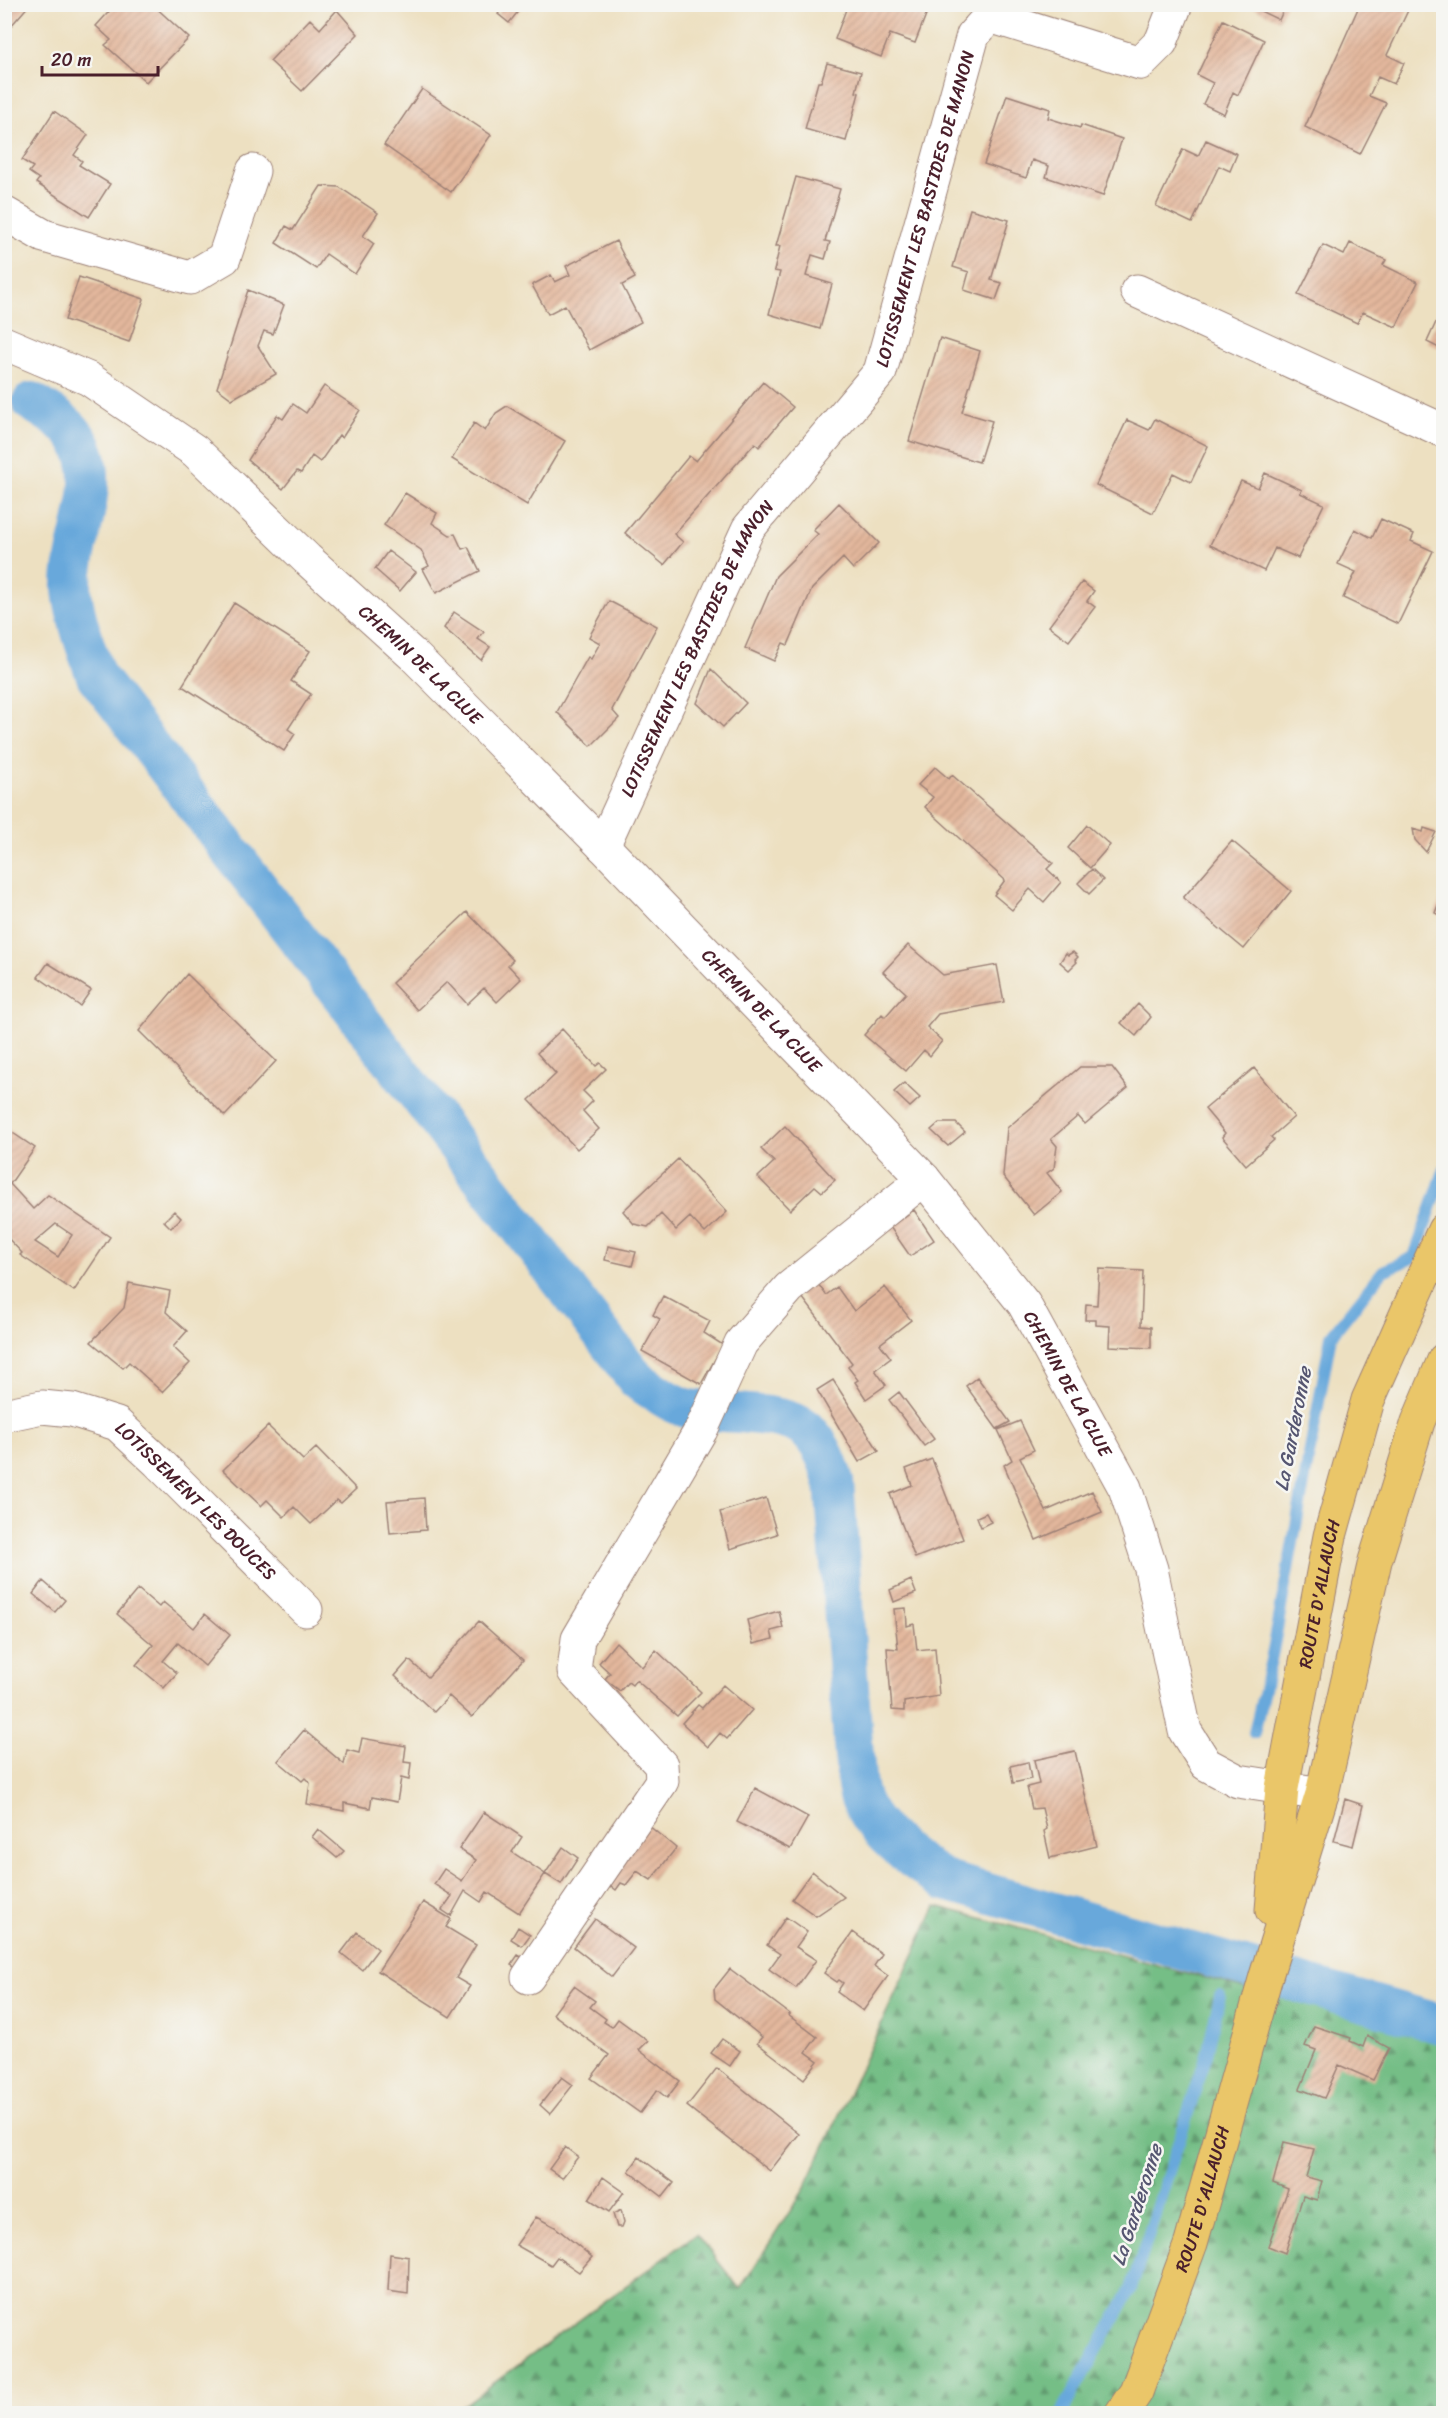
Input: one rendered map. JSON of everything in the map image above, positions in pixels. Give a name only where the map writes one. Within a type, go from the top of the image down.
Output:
[{"type":"main road","name":"ROUTE D'ALLAUCH","points":[[1266,1976],[1282,1788],[1330,1536],[1368,1400],[1440,1247]]},
{"type":"main road","name":"ROUTE D'ALLAUCH","points":[[1129,2403],[1191,2243],[1266,1976],[1322,1794],[1375,1561],[1418,1422],[1443,1360]]},
{"type":"street","name":"LOTISSEMENT LES BASTIDES DE MANON","points":[[603,846],[748,529],[880,372],[972,35],[990,15],[1140,63],[1161,42],[1176,4]]},
{"type":"street","points":[[4,213],[44,236],[190,278],[224,258],[253,171]]},
{"type":"street","points":[[1137,291],[1443,431]]},
{"type":"street","name":"CHEMIN DE LA CLUE","points":[[4,343],[89,379],[195,451],[307,559],[413,655],[603,846],[924,1179],[1024,1304],[1125,1488],[1151,1569],[1185,1731],[1206,1764],[1238,1781],[1322,1794]]},
{"type":"street","points":[[528,1977],[662,1781],[661,1765],[574,1671],[578,1639],[701,1430],[741,1343],[789,1288],[924,1179]]},
{"type":"street","name":"LOTISSEMENT LES DOUCES","points":[[4,1415],[42,1407],[72,1410],[117,1424],[306,1610]]},
{"type":"green space","points":[[936,1906],[1443,2041],[1443,2413],[452,2414],[696,2234],[740,2289],[805,2188]]},
{"type":"building","points":[[4,4],[30,4],[4,34]]},
{"type":"building","points":[[116,4],[152,4],[189,38],[146,82],[105,45],[111,40],[96,26]]},
{"type":"building","points":[[505,4],[524,4],[509,23],[498,14]]},
{"type":"building","points":[[848,4],[922,4],[929,7],[915,43],[890,34],[881,57],[835,39]]},
{"type":"building","points":[[1246,4],[1286,4],[1279,20]]},
{"type":"building","points":[[1360,4],[1411,4],[1387,55],[1404,63],[1394,84],[1378,77],[1369,96],[1386,103],[1360,154],[1305,127]]},
{"type":"building","points":[[337,10],[358,34],[302,91],[270,61],[310,19],[320,29]]},
{"type":"building","points":[[1223,20],[1264,40],[1238,95],[1233,92],[1224,114],[1203,104],[1213,83],[1197,75]]},
{"type":"building","points":[[827,63],[861,72],[856,92],[859,93],[846,141],[805,129],[818,82],[821,82]]},
{"type":"building","points":[[422,89],[491,135],[451,192],[384,145]]},
{"type":"building","points":[[1007,95],[1050,109],[1048,118],[1080,128],[1081,125],[1122,139],[1103,196],[1046,177],[1049,166],[1032,160],[1026,178],[984,164]]},
{"type":"building","points":[[54,111],[88,135],[74,155],[82,161],[79,165],[110,184],[89,217],[36,183],[39,179],[29,172],[33,167],[22,160]]},
{"type":"building","points":[[1206,140],[1237,154],[1230,171],[1219,166],[1192,223],[1156,206],[1183,149],[1198,156]]},
{"type":"building","points":[[796,177],[840,189],[825,241],[830,242],[825,259],[812,255],[806,276],[832,284],[820,329],[769,314],[780,272],[774,271],[780,246],[776,246]]},
{"type":"building","points":[[321,186],[339,187],[378,213],[363,236],[374,244],[355,274],[326,254],[316,269],[276,243],[286,226],[293,230]]},
{"type":"building","points":[[970,209],[1009,220],[991,280],[1002,283],[996,300],[964,290],[969,272],[953,267]]},
{"type":"building","points":[[616,241],[635,278],[622,285],[641,322],[589,350],[565,305],[548,314],[532,285],[551,275],[555,282],[570,275],[566,266]]},
{"type":"building","points":[[1350,243],[1386,260],[1383,265],[1418,282],[1396,327],[1363,312],[1357,323],[1298,295],[1323,245],[1344,255]]},
{"type":"building","points":[[79,277],[144,299],[129,342],[65,320]]},
{"type":"building","points":[[248,290],[284,305],[273,334],[264,331],[258,346],[276,374],[232,399],[217,388]]},
{"type":"building","points":[[1443,307],[1443,350],[1427,342]]},
{"type":"building","points":[[940,338],[980,351],[962,412],[992,421],[979,462],[909,441]]},
{"type":"building","points":[[763,382],[793,407],[759,447],[755,443],[674,534],[683,542],[664,565],[625,533],[689,456],[696,461]]},
{"type":"building","points":[[324,386],[360,410],[342,438],[339,435],[320,462],[312,456],[301,473],[297,471],[283,489],[248,460],[277,415],[283,419],[293,404],[306,413]]},
{"type":"building","points":[[507,406],[565,441],[527,505],[452,459],[474,423],[485,431],[496,413]]},
{"type":"building","points":[[1155,419],[1208,446],[1191,482],[1173,473],[1153,513],[1096,485],[1127,420],[1149,430]]},
{"type":"building","points":[[1265,473],[1302,490],[1300,493],[1324,504],[1298,558],[1275,548],[1264,571],[1210,545],[1241,481],[1258,488]]},
{"type":"building","points":[[405,493],[437,513],[432,523],[450,535],[455,534],[462,549],[468,547],[480,571],[436,593],[423,569],[429,566],[421,550],[384,525]]},
{"type":"building","points":[[839,503],[879,543],[853,569],[843,558],[812,589],[788,645],[783,643],[774,661],[745,648],[776,576],[818,534],[813,530]]},
{"type":"building","points":[[1381,519],[1414,534],[1411,541],[1433,551],[1398,624],[1343,598],[1356,572],[1338,564],[1355,529],[1372,538]]},
{"type":"building","points":[[388,551],[416,572],[400,591],[375,569]]},
{"type":"building","points":[[1082,582],[1094,591],[1087,601],[1095,607],[1069,641],[1049,626]]},
{"type":"building","points":[[609,601],[657,626],[612,710],[619,718],[591,746],[557,712],[588,657],[591,659],[600,643],[589,637]]},
{"type":"building","points":[[234,603],[310,651],[291,681],[311,694],[288,729],[295,734],[284,751],[182,686]]},
{"type":"building","points":[[454,612],[484,632],[478,639],[490,647],[481,660],[444,628]]},
{"type":"building","points":[[711,669],[746,703],[723,727],[697,703]]},
{"type":"building","points":[[935,767],[949,779],[952,775],[1053,863],[1047,869],[1061,882],[1044,902],[1030,889],[1012,910],[994,895],[1005,880],[925,807],[933,797],[918,785]]},
{"type":"building","points":[[1087,825],[1110,845],[1090,868],[1068,848]]},
{"type":"building","points":[[1424,828],[1436,832],[1426,852],[1415,840],[1413,829],[1423,832]]},
{"type":"building","points":[[1232,841],[1291,891],[1244,949],[1183,898]]},
{"type":"building","points":[[1092,869],[1103,880],[1089,894],[1078,883]]},
{"type":"building","points":[[1443,893],[1443,917],[1435,913]]},
{"type":"building","points":[[467,912],[513,960],[508,965],[521,979],[497,1002],[484,988],[467,1004],[447,982],[417,1010],[392,983]]},
{"type":"building","points":[[908,945],[943,975],[997,965],[1004,1002],[938,1014],[927,1027],[942,1041],[930,1056],[924,1050],[906,1071],[864,1035],[882,1014],[885,1017],[906,993],[883,972]]},
{"type":"building","points":[[1073,952],[1078,957],[1075,960],[1077,962],[1069,970],[1060,962],[1066,953],[1068,955]]},
{"type":"building","points":[[48,963],[91,990],[80,1006],[38,977]]},
{"type":"building","points":[[187,974],[276,1061],[225,1116],[139,1031]]},
{"type":"building","points":[[1138,1004],[1151,1017],[1136,1036],[1121,1023]]},
{"type":"building","points":[[562,1029],[596,1066],[600,1063],[606,1069],[583,1091],[593,1101],[583,1111],[599,1129],[577,1149],[529,1100],[556,1074],[537,1053]]},
{"type":"building","points":[[1080,1067],[1112,1067],[1128,1088],[1085,1124],[1078,1116],[1051,1139],[1057,1146],[1054,1168],[1047,1173],[1062,1192],[1034,1215],[1003,1176],[1007,1128]]},
{"type":"building","points":[[1254,1068],[1294,1117],[1271,1137],[1274,1140],[1246,1165],[1222,1137],[1225,1133],[1205,1109]]},
{"type":"building","points":[[904,1083],[920,1098],[910,1107],[894,1092]]},
{"type":"building","points":[[939,1123],[956,1123],[965,1132],[948,1146],[931,1130]]},
{"type":"building","points":[[785,1126],[835,1180],[822,1192],[815,1186],[790,1210],[758,1177],[774,1162],[761,1149]]},
{"type":"building","points":[[4,1127],[35,1148],[10,1184],[33,1209],[48,1195],[110,1237],[74,1291],[20,1255],[22,1253],[4,1234]],"holes":[[[56,1224],[72,1235],[58,1257],[35,1242]]]},
{"type":"building","points":[[678,1159],[727,1212],[705,1233],[690,1217],[676,1230],[661,1214],[648,1227],[634,1224],[623,1211]]},
{"type":"building","points":[[914,1210],[934,1240],[910,1256],[890,1227]]},
{"type":"building","points":[[174,1211],[181,1218],[171,1228],[164,1221]]},
{"type":"building","points":[[608,1246],[636,1252],[632,1266],[605,1260]]},
{"type":"building","points":[[1099,1269],[1143,1271],[1141,1326],[1151,1327],[1151,1348],[1109,1346],[1110,1326],[1096,1325],[1096,1320],[1085,1320],[1086,1304],[1097,1305]]},
{"type":"building","points":[[816,1281],[826,1295],[837,1287],[854,1311],[885,1287],[911,1320],[880,1344],[891,1358],[875,1370],[886,1385],[866,1399],[855,1382],[858,1380],[848,1367],[852,1363],[799,1293]]},
{"type":"building","points":[[129,1283],[170,1291],[166,1312],[187,1331],[173,1347],[190,1363],[162,1392],[129,1362],[123,1368],[91,1342],[124,1308]]},
{"type":"building","points":[[663,1296],[710,1321],[704,1333],[723,1345],[701,1384],[642,1351],[660,1319],[653,1315]]},
{"type":"building","points":[[977,1377],[1010,1422],[997,1429],[966,1386]]},
{"type":"building","points":[[833,1380],[879,1451],[859,1462],[817,1390]]},
{"type":"building","points":[[899,1392],[934,1439],[924,1446],[889,1400]]},
{"type":"building","points":[[1020,1421],[1034,1450],[1020,1457],[1046,1511],[1092,1491],[1102,1512],[1036,1540],[1004,1465],[1012,1460],[998,1430]]},
{"type":"building","points":[[268,1426],[303,1460],[316,1448],[356,1489],[341,1503],[337,1500],[311,1524],[294,1507],[284,1517],[267,1500],[261,1506],[223,1470]]},
{"type":"building","points":[[932,1459],[963,1539],[915,1558],[890,1494],[912,1485],[906,1469]]},
{"type":"building","points":[[424,1498],[426,1530],[390,1533],[387,1501]]},
{"type":"building","points":[[766,1498],[777,1534],[730,1549],[720,1512]]},
{"type":"building","points":[[986,1513],[991,1522],[981,1527],[977,1517]]},
{"type":"building","points":[[911,1580],[916,1593],[894,1602],[890,1590]]},
{"type":"building","points":[[43,1581],[65,1600],[55,1612],[33,1594]]},
{"type":"building","points":[[138,1589],[159,1607],[163,1602],[194,1628],[205,1614],[230,1635],[205,1666],[178,1643],[163,1661],[177,1673],[164,1688],[136,1665],[153,1645],[117,1614]]},
{"type":"building","points":[[906,1608],[907,1626],[914,1624],[917,1650],[935,1648],[939,1696],[904,1702],[904,1711],[892,1710],[887,1648],[898,1649],[894,1609]]},
{"type":"building","points":[[779,1611],[783,1628],[771,1631],[773,1639],[753,1644],[747,1620]]},
{"type":"building","points":[[479,1621],[523,1660],[472,1717],[449,1696],[434,1712],[395,1676],[409,1660],[428,1677]]},
{"type":"building","points":[[616,1642],[642,1667],[656,1650],[701,1692],[677,1716],[636,1680],[632,1685],[628,1682],[620,1691],[605,1679],[610,1673],[599,1663]]},
{"type":"building","points":[[723,1685],[752,1710],[727,1739],[720,1733],[708,1747],[682,1723],[698,1705],[702,1708]]},
{"type":"building","points":[[304,1730],[344,1764],[347,1750],[359,1753],[362,1738],[406,1746],[404,1762],[411,1763],[409,1780],[401,1778],[397,1802],[372,1797],[370,1808],[344,1803],[344,1811],[307,1804],[310,1783],[305,1778],[302,1781],[278,1761]]},
{"type":"building","points":[[1075,1751],[1097,1846],[1050,1858],[1042,1808],[1032,1809],[1027,1787],[1039,1784],[1034,1760]]},
{"type":"building","points":[[1028,1762],[1031,1779],[1013,1783],[1010,1766]]},
{"type":"building","points":[[755,1788],[808,1817],[790,1849],[737,1822]]},
{"type":"building","points":[[1345,1799],[1363,1805],[1353,1846],[1334,1841]]},
{"type":"building","points":[[484,1812],[522,1837],[512,1852],[545,1874],[519,1913],[487,1892],[481,1902],[465,1891],[451,1916],[442,1910],[452,1896],[434,1884],[444,1869],[462,1881],[476,1860],[459,1849]]},
{"type":"building","points":[[643,1821],[676,1848],[651,1880],[637,1871],[626,1885],[621,1883],[616,1890],[606,1882]]},
{"type":"building","points":[[318,1829],[344,1851],[337,1858],[312,1837]]},
{"type":"building","points":[[563,1847],[578,1858],[561,1884],[545,1874]]},
{"type":"building","points":[[812,1871],[844,1897],[816,1916],[792,1899]]},
{"type":"building","points":[[423,1902],[451,1919],[446,1927],[476,1945],[456,1978],[470,1986],[450,2017],[378,1971]]},
{"type":"building","points":[[786,1917],[807,1932],[796,1947],[816,1960],[796,1988],[769,1969],[780,1954],[767,1945]]},
{"type":"building","points":[[595,1919],[634,1948],[612,1977],[574,1947]]},
{"type":"building","points":[[518,1927],[530,1935],[522,1946],[511,1939]]},
{"type":"building","points":[[357,1932],[378,1949],[362,1970],[341,1953]]},
{"type":"building","points":[[853,1932],[882,1954],[874,1966],[888,1976],[863,2011],[837,1992],[843,1983],[839,1980],[837,1982],[824,1973]]},
{"type":"building","points":[[518,1955],[529,1962],[523,1972],[511,1965]]},
{"type":"building","points":[[730,1969],[817,2037],[806,2052],[818,2061],[804,2079],[757,2043],[762,2037],[715,1999],[714,1989]]},
{"type":"building","points":[[574,1986],[595,2001],[590,2007],[606,2019],[604,2022],[612,2027],[618,2019],[648,2041],[639,2050],[680,2081],[667,2098],[657,2090],[640,2113],[591,2078],[609,2055],[553,2014]]},
{"type":"building","points":[[1314,2026],[1351,2038],[1350,2041],[1363,2047],[1367,2036],[1389,2048],[1373,2080],[1339,2065],[1324,2098],[1300,2089],[1316,2050],[1305,2046]]},
{"type":"building","points":[[722,2039],[740,2051],[730,2066],[711,2053]]},
{"type":"building","points":[[717,2068],[799,2134],[770,2171],[687,2106]]},
{"type":"building","points":[[562,2077],[573,2085],[550,2114],[540,2105]]},
{"type":"building","points":[[1284,2142],[1314,2149],[1306,2177],[1322,2181],[1317,2200],[1303,2196],[1285,2253],[1268,2246],[1288,2189],[1273,2183]]},
{"type":"building","points":[[565,2147],[578,2157],[562,2178],[549,2169]]},
{"type":"building","points":[[639,2157],[674,2183],[663,2197],[629,2171]]},
{"type":"building","points":[[603,2177],[624,2192],[609,2212],[589,2199]]},
{"type":"building","points":[[621,2210],[624,2222],[622,2227],[617,2227],[613,2214]]},
{"type":"building","points":[[536,2217],[555,2227],[592,2257],[579,2272],[557,2257],[551,2265],[516,2245]]},
{"type":"building","points":[[390,2254],[409,2257],[408,2294],[388,2291]]},
{"type":"waterway","points":[[32,402],[71,430],[84,452],[89,470],[89,488],[74,565],[72,593],[84,643],[96,676],[637,1380],[670,1401],[690,1409],[763,1415],[790,1421],[801,1426],[818,1443],[834,1481],[856,1782],[860,1798],[874,1823],[896,1846],[946,1881],[1444,2025]]},
{"type":"waterway","name":"La Garderonne","points":[[1254,1733],[1273,1651],[1331,1336],[1383,1271],[1414,1257],[1444,1171]]},
{"type":"waterway","name":"La Garderonne","points":[[1061,2414],[1131,2289],[1207,2054],[1220,1996]]}]
